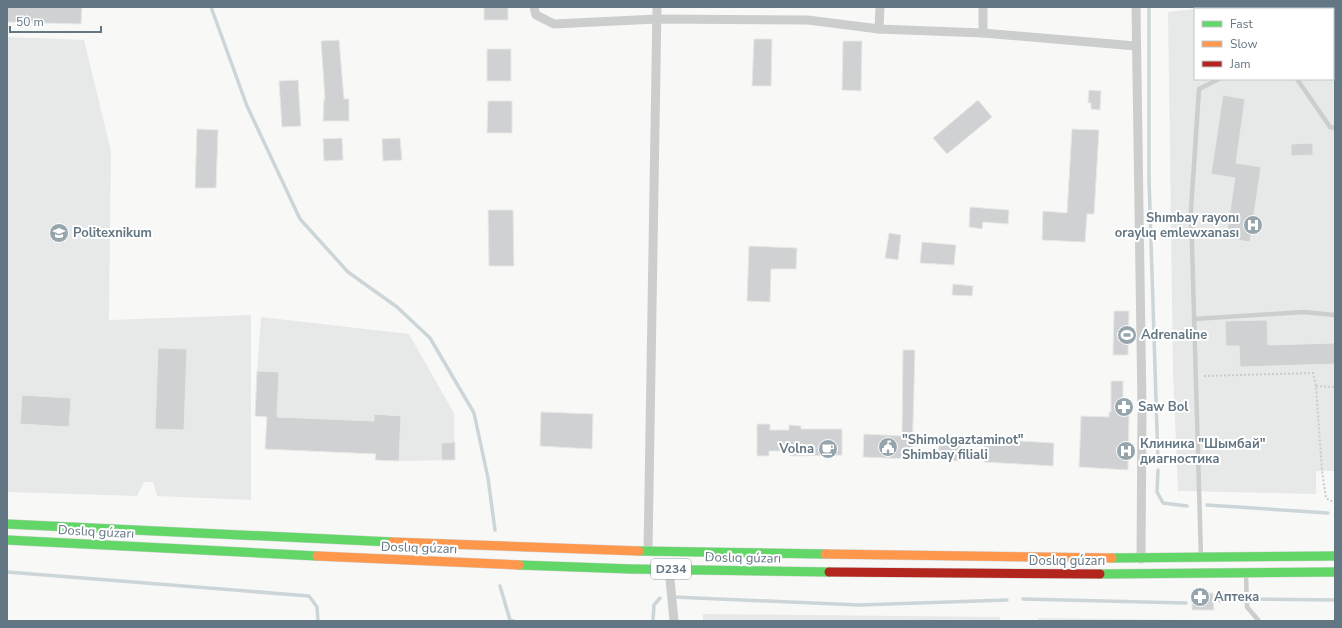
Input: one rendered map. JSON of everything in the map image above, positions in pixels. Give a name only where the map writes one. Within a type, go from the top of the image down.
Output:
[{"type":"main road","name":"Doslıq gúzarı","points":[[7,524],[454,545],[648,550],[1141,559],[1335,556]]},
{"type":"main road","name":"Doslıq gúzarı","points":[[7,540],[400,560],[669,569],[901,573],[1246,574],[1335,572]]},
{"type":"main road","points":[[1214,558],[1214,574]]},
{"type":"street","points":[[534,7],[536,15],[554,24],[657,19],[808,20],[879,28],[983,34],[1136,46]]},
{"type":"street","points":[[648,550],[658,7]]},
{"type":"street","points":[[879,28],[880,7]]},
{"type":"street","points":[[983,7],[983,34]]},
{"type":"street","points":[[1136,7],[1142,408],[1141,559]]},
{"type":"street","points":[[669,569],[674,621]]},
{"type":"lane","points":[[1201,558],[1191,210],[1199,89],[1217,80]]},
{"type":"lane","points":[[1298,80],[1330,127],[1335,128]]},
{"type":"lane","points":[[1194,319],[1304,312],[1335,315]]},
{"type":"lane","points":[[1246,574],[1247,607],[1259,621]]},
{"type":"path","points":[[1195,377],[1313,373],[1316,386],[1326,498],[1335,503]]},
{"type":"path","points":[[1316,386],[1335,387]]},
{"type":"shaded area","name":"Shımbay rayonı oraylıq emlewxanası","points":[[1335,7],[1335,471],[1316,471],[1316,494],[1178,491],[1173,372],[1168,12],[1194,9],[1194,80],[1334,80],[1334,8],[1212,8]]},
{"type":"shaded area","name":"Politexnikum","points":[[7,37],[84,40],[111,151],[109,320],[251,315],[251,500],[157,496],[153,482],[144,482],[137,496],[7,492]]},
{"type":"shaded area","points":[[261,317],[409,334],[454,413],[455,460],[399,461],[400,416],[374,415],[374,421],[277,417],[279,372],[257,371]]},
{"type":"shaded area","points":[[703,614],[1000,617],[1000,621],[703,621]]},
{"type":"shaded area","points":[[1038,618],[1189,620],[1191,621],[1038,621]]},
{"type":"building","points":[[7,7],[82,7],[81,24],[7,22]]},
{"type":"building","points":[[484,7],[508,7],[508,20],[484,20]]},
{"type":"building","points":[[754,39],[772,39],[771,86],[752,86]]},
{"type":"building","points":[[339,40],[344,99],[349,99],[349,121],[323,121],[325,99],[321,41]]},
{"type":"building","points":[[843,41],[862,41],[861,91],[842,90]]},
{"type":"building","points":[[487,49],[511,49],[511,81],[487,81]]},
{"type":"building","points":[[298,80],[301,126],[282,127],[279,81]]},
{"type":"building","points":[[1089,90],[1101,91],[1100,110],[1091,109],[1091,103],[1088,103]]},
{"type":"building","points":[[1223,95],[1245,99],[1236,163],[1261,167],[1250,242],[1226,238],[1235,178],[1211,174]]},
{"type":"building","points":[[978,100],[992,117],[947,154],[933,138]]},
{"type":"building","points":[[488,101],[512,101],[512,133],[487,133]]},
{"type":"building","points":[[197,129],[218,130],[216,188],[195,188]]},
{"type":"building","points":[[1072,129],[1099,130],[1094,214],[1087,214],[1085,242],[1042,240],[1043,211],[1067,213]]},
{"type":"building","points":[[342,138],[343,160],[324,161],[323,139]]},
{"type":"building","points":[[400,138],[402,160],[383,161],[382,139]]},
{"type":"building","points":[[1313,143],[1313,155],[1291,156],[1291,144]]},
{"type":"building","points":[[970,207],[1009,210],[1008,224],[983,222],[982,229],[969,227]]},
{"type":"building","points":[[488,210],[513,210],[514,266],[489,266]]},
{"type":"building","points":[[889,233],[901,235],[898,260],[885,258]]},
{"type":"building","points":[[922,242],[956,245],[954,265],[920,263]]},
{"type":"building","points":[[749,246],[797,248],[796,269],[771,269],[770,302],[747,301]]},
{"type":"building","points":[[953,284],[973,286],[972,296],[952,295]]},
{"type":"building","points":[[1114,311],[1129,311],[1128,355],[1113,355]]},
{"type":"building","points":[[1267,320],[1268,345],[1335,343],[1335,364],[1240,367],[1239,346],[1226,346],[1225,321]]},
{"type":"building","points":[[158,348],[187,349],[184,430],[155,429]]},
{"type":"building","points":[[903,350],[915,350],[912,459],[863,457],[864,434],[902,436]]},
{"type":"building","points":[[257,371],[279,372],[277,417],[374,421],[374,414],[401,416],[399,461],[375,460],[376,454],[265,449],[267,417],[255,416]]},
{"type":"building","points":[[1111,381],[1123,381],[1123,413],[1129,413],[1128,470],[1079,467],[1081,416],[1109,417],[1109,412],[1111,412]]},
{"type":"building","points":[[22,395],[71,398],[69,427],[20,424]]},
{"type":"building","points":[[541,412],[593,414],[592,449],[540,446]]},
{"type":"building","points":[[757,424],[770,424],[770,430],[789,430],[789,425],[801,426],[801,429],[842,429],[842,455],[790,456],[790,451],[769,451],[769,456],[757,456]]},
{"type":"building","points":[[985,439],[1054,443],[1053,466],[984,462]]},
{"type":"building","points":[[455,442],[455,460],[442,460],[441,443]]},
{"type":"building","points":[[939,445],[961,446],[960,461],[938,460]]},
{"type":"building","points":[[1192,593],[1213,593],[1214,610],[1192,610]]},
{"type":"waterway","points":[[211,7],[247,106],[300,219],[348,272],[397,307],[430,338],[474,413],[488,478],[495,530]]},
{"type":"waterway","points":[[1149,7],[1149,179],[1158,462]]},
{"type":"waterway","points":[[1158,470],[1157,492],[1163,503],[1187,506]]},
{"type":"waterway","points":[[1207,505],[1328,513]]},
{"type":"waterway","points":[[7,572],[309,596],[317,607],[318,621]]},
{"type":"waterway","points":[[500,586],[510,620],[513,621]]},
{"type":"waterway","points":[[674,597],[859,605],[1007,600]]},
{"type":"waterway","points":[[653,621],[654,605],[660,598]]},
{"type":"waterway","points":[[1023,599],[1186,603]]},
{"type":"waterway","points":[[1254,599],[1335,600]]},
{"type":"waterway","points":[[1220,601],[1234,600]]},
{"type":"traffic: fast","points":[[7,524],[392,542]]},
{"type":"traffic: fast","points":[[7,540],[317,556]]},
{"type":"traffic: fast","points":[[639,551],[825,554]]},
{"type":"traffic: fast","points":[[1112,558],[1335,556]]},
{"type":"traffic: fast","points":[[519,565],[631,569],[829,572]]},
{"type":"traffic: fast","points":[[1100,574],[1335,572]]},
{"type":"traffic: slow","points":[[392,542],[639,551]]},
{"type":"traffic: slow","points":[[825,554],[1112,558]]},
{"type":"traffic: slow","points":[[317,556],[519,565]]},
{"type":"traffic: jam","points":[[829,572],[1100,574]]},
{"type":"place","name":"Shımbay rayonı oraylıq emlewxanası","points":[[1253,225]]},
{"type":"place","name":"Politexnikum","points":[[59,233]]},
{"type":"place","name":"Adrenaline","points":[[1127,335]]},
{"type":"place","name":"Saw Bol","points":[[1124,407]]},
{"type":"place","name":"\"Shimolgaztaminot\" Shimbay filiali","points":[[888,447]]},
{"type":"place","name":"Volna","points":[[828,449]]},
{"type":"place","name":"Клиника \"Шымбай\" диагностика","points":[[1126,451]]},
{"type":"place","name":"Аптека","points":[[1200,597]]}]
